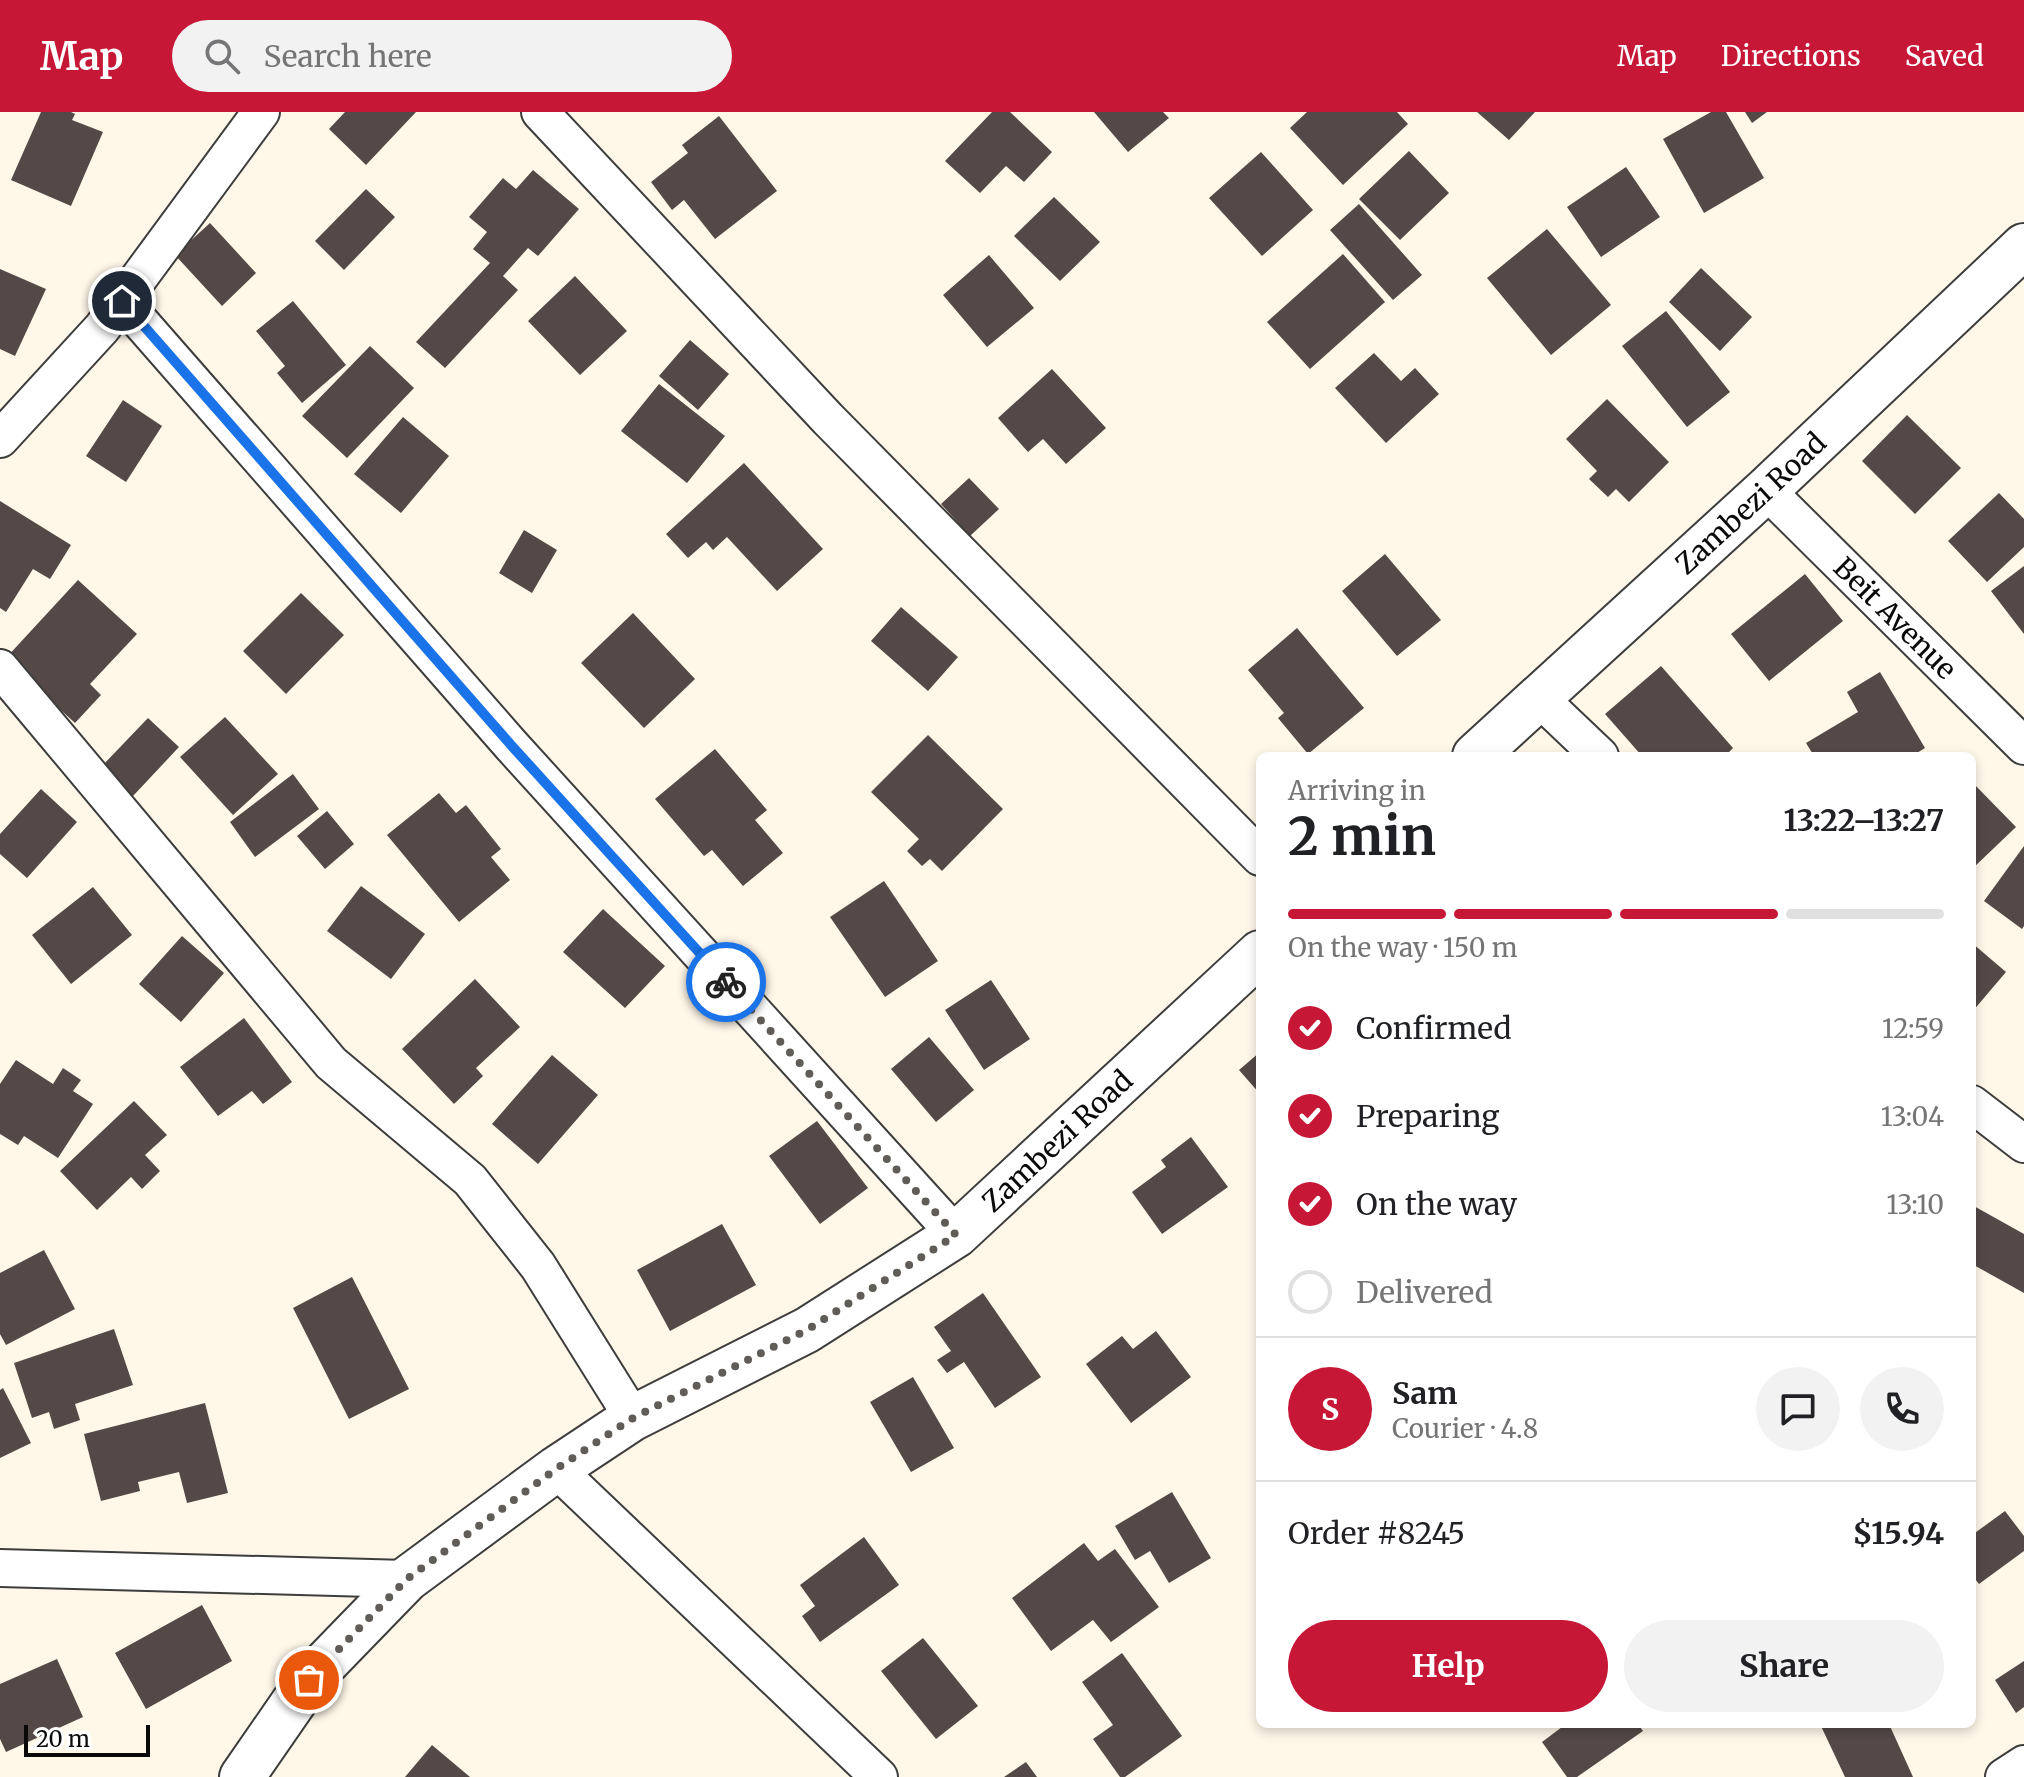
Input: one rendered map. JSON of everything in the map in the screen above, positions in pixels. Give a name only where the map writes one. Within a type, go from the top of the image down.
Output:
[{"type":"street","points":[[0,439],[102,328],[261,112]]},
{"type":"street","points":[[540,112],[828,419],[1256,853]]},
{"type":"street","name":"Zambezi Road","points":[[1479,752],[1766,490],[2024,246]]},
{"type":"street","points":[[122,301],[511,745],[956,1235]]},
{"type":"street","name":"Beit Avenue","points":[[1766,490],[2024,746]]},
{"type":"street","points":[[0,668],[331,1063],[470,1180],[538,1266],[633,1418]]},
{"type":"street","points":[[1539,698],[1596,752]]},
{"type":"street","name":"Zambezi Road","points":[[242,1777],[309,1680],[407,1579],[556,1469],[633,1418],[807,1330],[956,1235],[1256,957]]},
{"type":"street","points":[[1976,1107],[2024,1144]]},
{"type":"street","points":[[556,1469],[879,1777]]},
{"type":"street","points":[[0,1568],[407,1579]]},
{"type":"street","points":[[2004,1777],[2024,1764]]},
{"type":"building","points":[[41,112],[71,112],[75,114],[72,120],[103,132],[71,206],[11,180]]},
{"type":"building","points":[[345,112],[416,112],[366,165],[329,129]]},
{"type":"building","points":[[992,112],[1010,112],[1052,152],[1024,182],[1006,166],[980,193],[945,161]]},
{"type":"building","points":[[1094,112],[1163,112],[1169,118],[1128,152]]},
{"type":"building","points":[[1307,112],[1397,112],[1408,124],[1343,185],[1290,128]]},
{"type":"building","points":[[1477,112],[1535,112],[1509,140]]},
{"type":"building","points":[[1711,112],[1726,112],[1764,178],[1704,213],[1663,139]]},
{"type":"building","points":[[1745,112],[1767,112],[1752,123]]},
{"type":"building","points":[[719,116],[777,191],[715,239],[684,200],[672,210],[651,182],[688,153],[682,145]]},
{"type":"building","points":[[1409,151],[1449,193],[1400,240],[1359,199]]},
{"type":"building","points":[[1261,152],[1313,210],[1262,256],[1209,198]]},
{"type":"building","points":[[1626,167],[1660,217],[1601,257],[1567,207]]},
{"type":"building","points":[[533,170],[579,209],[538,256],[528,248],[503,276],[518,290],[445,368],[416,342],[490,263],[473,249],[487,232],[469,217],[503,178],[516,189]]},
{"type":"building","points":[[366,189],[395,217],[344,270],[315,241]]},
{"type":"building","points":[[1054,197],[1100,242],[1060,281],[1014,236]]},
{"type":"building","points":[[1359,204],[1422,275],[1393,300],[1330,230]]},
{"type":"building","points":[[210,223],[256,273],[222,306],[175,255]]},
{"type":"building","points":[[1547,229],[1611,305],[1551,355],[1487,278]]},
{"type":"building","points":[[1343,254],[1385,302],[1310,369],[1267,322]]},
{"type":"building","points":[[989,255],[1034,308],[987,347],[943,295]]},
{"type":"building","points":[[1701,268],[1752,317],[1720,351],[1669,302]]},
{"type":"building","points":[[0,269],[46,289],[15,356],[0,349]]},
{"type":"building","points":[[575,276],[627,331],[580,375],[528,321]]},
{"type":"building","points":[[293,301],[346,365],[302,403],[277,373],[285,366],[256,331]]},
{"type":"building","points":[[1666,311],[1730,392],[1687,427],[1622,346]]},
{"type":"building","points":[[690,340],[729,374],[698,410],[659,376]]},
{"type":"building","points":[[370,346],[414,388],[347,458],[302,416]]},
{"type":"building","points":[[1374,353],[1401,381],[1415,368],[1439,394],[1386,443],[1335,388]]},
{"type":"building","points":[[1052,369],[1106,428],[1066,464],[1043,439],[1028,452],[998,418]]},
{"type":"building","points":[[659,384],[725,436],[687,483],[621,431]]},
{"type":"building","points":[[1607,399],[1669,462],[1629,502],[1616,489],[1608,497],[1589,479],[1597,471],[1566,439]]},
{"type":"building","points":[[123,400],[162,426],[126,482],[86,456]]},
{"type":"building","points":[[1907,415],[1961,468],[1915,514],[1862,461]]},
{"type":"building","points":[[403,417],[449,456],[401,513],[354,474]]},
{"type":"building","points":[[744,463],[823,549],[777,591],[727,537],[713,550],[706,542],[688,558],[666,534]]},
{"type":"building","points":[[969,478],[999,509],[970,536],[941,504]]},
{"type":"building","points":[[1999,493],[2024,519],[2024,547],[1987,582],[1948,541]]},
{"type":"building","points":[[0,501],[71,545],[50,579],[33,569],[6,612],[0,608]]},
{"type":"building","points":[[524,530],[557,550],[532,593],[499,573]]},
{"type":"building","points":[[1385,554],[1441,620],[1397,656],[1342,591]]},
{"type":"building","points":[[2024,566],[2024,634],[1991,591]]},
{"type":"building","points":[[1805,574],[1843,621],[1769,681],[1731,634]]},
{"type":"building","points":[[78,580],[137,634],[90,684],[101,695],[75,723],[5,659]]},
{"type":"building","points":[[301,593],[344,635],[286,694],[243,651]]},
{"type":"building","points":[[901,607],[958,657],[928,691],[871,641]]},
{"type":"building","points":[[633,613],[695,679],[644,728],[581,663]]},
{"type":"building","points":[[1297,628],[1364,708],[1310,752],[1306,752],[1278,718],[1284,713],[1248,670]]},
{"type":"building","points":[[1661,666],[1733,748],[1729,752],[1638,752],[1605,714]]},
{"type":"building","points":[[1880,672],[1925,748],[1918,752],[1812,752],[1806,743],[1858,712],[1847,692]]},
{"type":"building","points":[[225,717],[278,774],[233,815],[180,757]]},
{"type":"building","points":[[148,718],[179,747],[133,796],[102,766]]},
{"type":"building","points":[[928,735],[1003,809],[942,871],[930,859],[922,866],[907,851],[919,839],[871,792]]},
{"type":"building","points":[[715,749],[767,810],[755,820],[783,853],[743,886],[712,850],[704,856],[655,799]]},
{"type":"building","points":[[293,774],[319,809],[255,857],[230,822]]},
{"type":"building","points":[[1976,786],[2016,827],[1976,865]]},
{"type":"building","points":[[41,789],[77,822],[27,878],[0,854],[0,834]]},
{"type":"building","points":[[439,793],[456,813],[466,805],[501,849],[491,857],[510,880],[459,922],[387,835]]},
{"type":"building","points":[[327,811],[354,844],[325,869],[297,836]]},
{"type":"building","points":[[2024,846],[2024,926],[2022,929],[1984,901]]},
{"type":"building","points":[[884,881],[938,961],[885,997],[830,917]]},
{"type":"building","points":[[361,886],[425,934],[391,979],[327,931]]},
{"type":"building","points":[[93,887],[132,935],[71,984],[32,935]]},
{"type":"building","points":[[603,909],[665,966],[625,1008],[563,952]]},
{"type":"building","points":[[182,936],[224,973],[181,1022],[139,984]]},
{"type":"building","points":[[1976,946],[2006,972],[1976,1007]]},
{"type":"building","points":[[475,979],[520,1027],[476,1068],[483,1076],[454,1104],[402,1049]]},
{"type":"building","points":[[991,980],[1030,1039],[984,1070],[945,1010]]},
{"type":"building","points":[[244,1018],[292,1082],[263,1104],[252,1091],[218,1116],[180,1067]]},
{"type":"building","points":[[929,1037],[974,1090],[936,1122],[891,1069]]},
{"type":"building","points":[[552,1055],[598,1095],[538,1164],[492,1124]]},
{"type":"building","points":[[1256,1055],[1256,1089],[1239,1070]]},
{"type":"building","points":[[16,1060],[53,1084],[63,1068],[81,1080],[73,1091],[93,1104],[58,1158],[24,1136],[18,1145],[0,1134],[0,1084]]},
{"type":"building","points":[[134,1101],[167,1135],[145,1155],[160,1171],[142,1189],[131,1177],[97,1210],[60,1171]]},
{"type":"building","points":[[817,1121],[868,1188],[820,1224],[769,1156]]},
{"type":"building","points":[[1191,1137],[1228,1187],[1162,1234],[1132,1192],[1166,1167],[1161,1160]]},
{"type":"building","points":[[1976,1207],[2024,1234],[2024,1293],[1976,1266]]},
{"type":"building","points":[[722,1224],[756,1285],[670,1331],[637,1270]]},
{"type":"building","points":[[44,1250],[75,1309],[6,1345],[0,1334],[0,1273]]},
{"type":"building","points":[[352,1277],[409,1389],[349,1419],[293,1308]]},
{"type":"building","points":[[983,1293],[1041,1377],[995,1408],[964,1362],[947,1373],[937,1360],[951,1351],[934,1327]]},
{"type":"building","points":[[114,1329],[133,1385],[75,1404],[80,1420],[54,1429],[49,1412],[32,1418],[14,1363]]},
{"type":"building","points":[[1156,1331],[1191,1377],[1131,1423],[1086,1364],[1122,1336],[1133,1349]]},
{"type":"building","points":[[913,1377],[954,1448],[911,1472],[870,1402]]},
{"type":"building","points":[[3,1388],[31,1443],[0,1458],[0,1390]]},
{"type":"building","points":[[205,1403],[228,1493],[187,1503],[179,1472],[138,1482],[140,1491],[101,1501],[84,1434]]},
{"type":"building","points":[[1172,1492],[1211,1558],[1169,1583],[1150,1551],[1135,1560],[1115,1526]]},
{"type":"building","points":[[2005,1511],[2024,1536],[2024,1551],[1979,1584],[1976,1580],[1976,1532]]},
{"type":"building","points":[[864,1537],[899,1585],[820,1642],[802,1616],[815,1606],[800,1585]]},
{"type":"building","points":[[1084,1543],[1098,1561],[1115,1549],[1159,1607],[1111,1642],[1093,1620],[1051,1651],[1012,1598]]},
{"type":"building","points":[[202,1605],[232,1661],[146,1709],[115,1653]]},
{"type":"building","points":[[923,1638],[978,1706],[936,1739],[881,1671]]},
{"type":"building","points":[[1122,1653],[1182,1736],[1125,1777],[1120,1777],[1093,1739],[1113,1725],[1082,1682]]},
{"type":"building","points":[[57,1659],[83,1717],[6,1752],[0,1739],[0,1684]]},
{"type":"building","points":[[2024,1661],[2024,1707],[2016,1713],[1995,1680]]},
{"type":"building","points":[[1561,1728],[1641,1728],[1643,1731],[1577,1777],[1567,1777],[1542,1742]]},
{"type":"building","points":[[1822,1728],[1891,1728],[1913,1777],[1845,1777]]},
{"type":"building","points":[[432,1745],[470,1777],[405,1777]]},
{"type":"building","points":[[1026,1762],[1037,1777],[1004,1777]]},
{"type":"way so far","points":[[309,1680],[407,1579],[556,1469],[633,1418],[807,1330],[956,1235],[726,982]]},
{"type":"route","points":[[122,301],[511,745],[726,982]]}]
